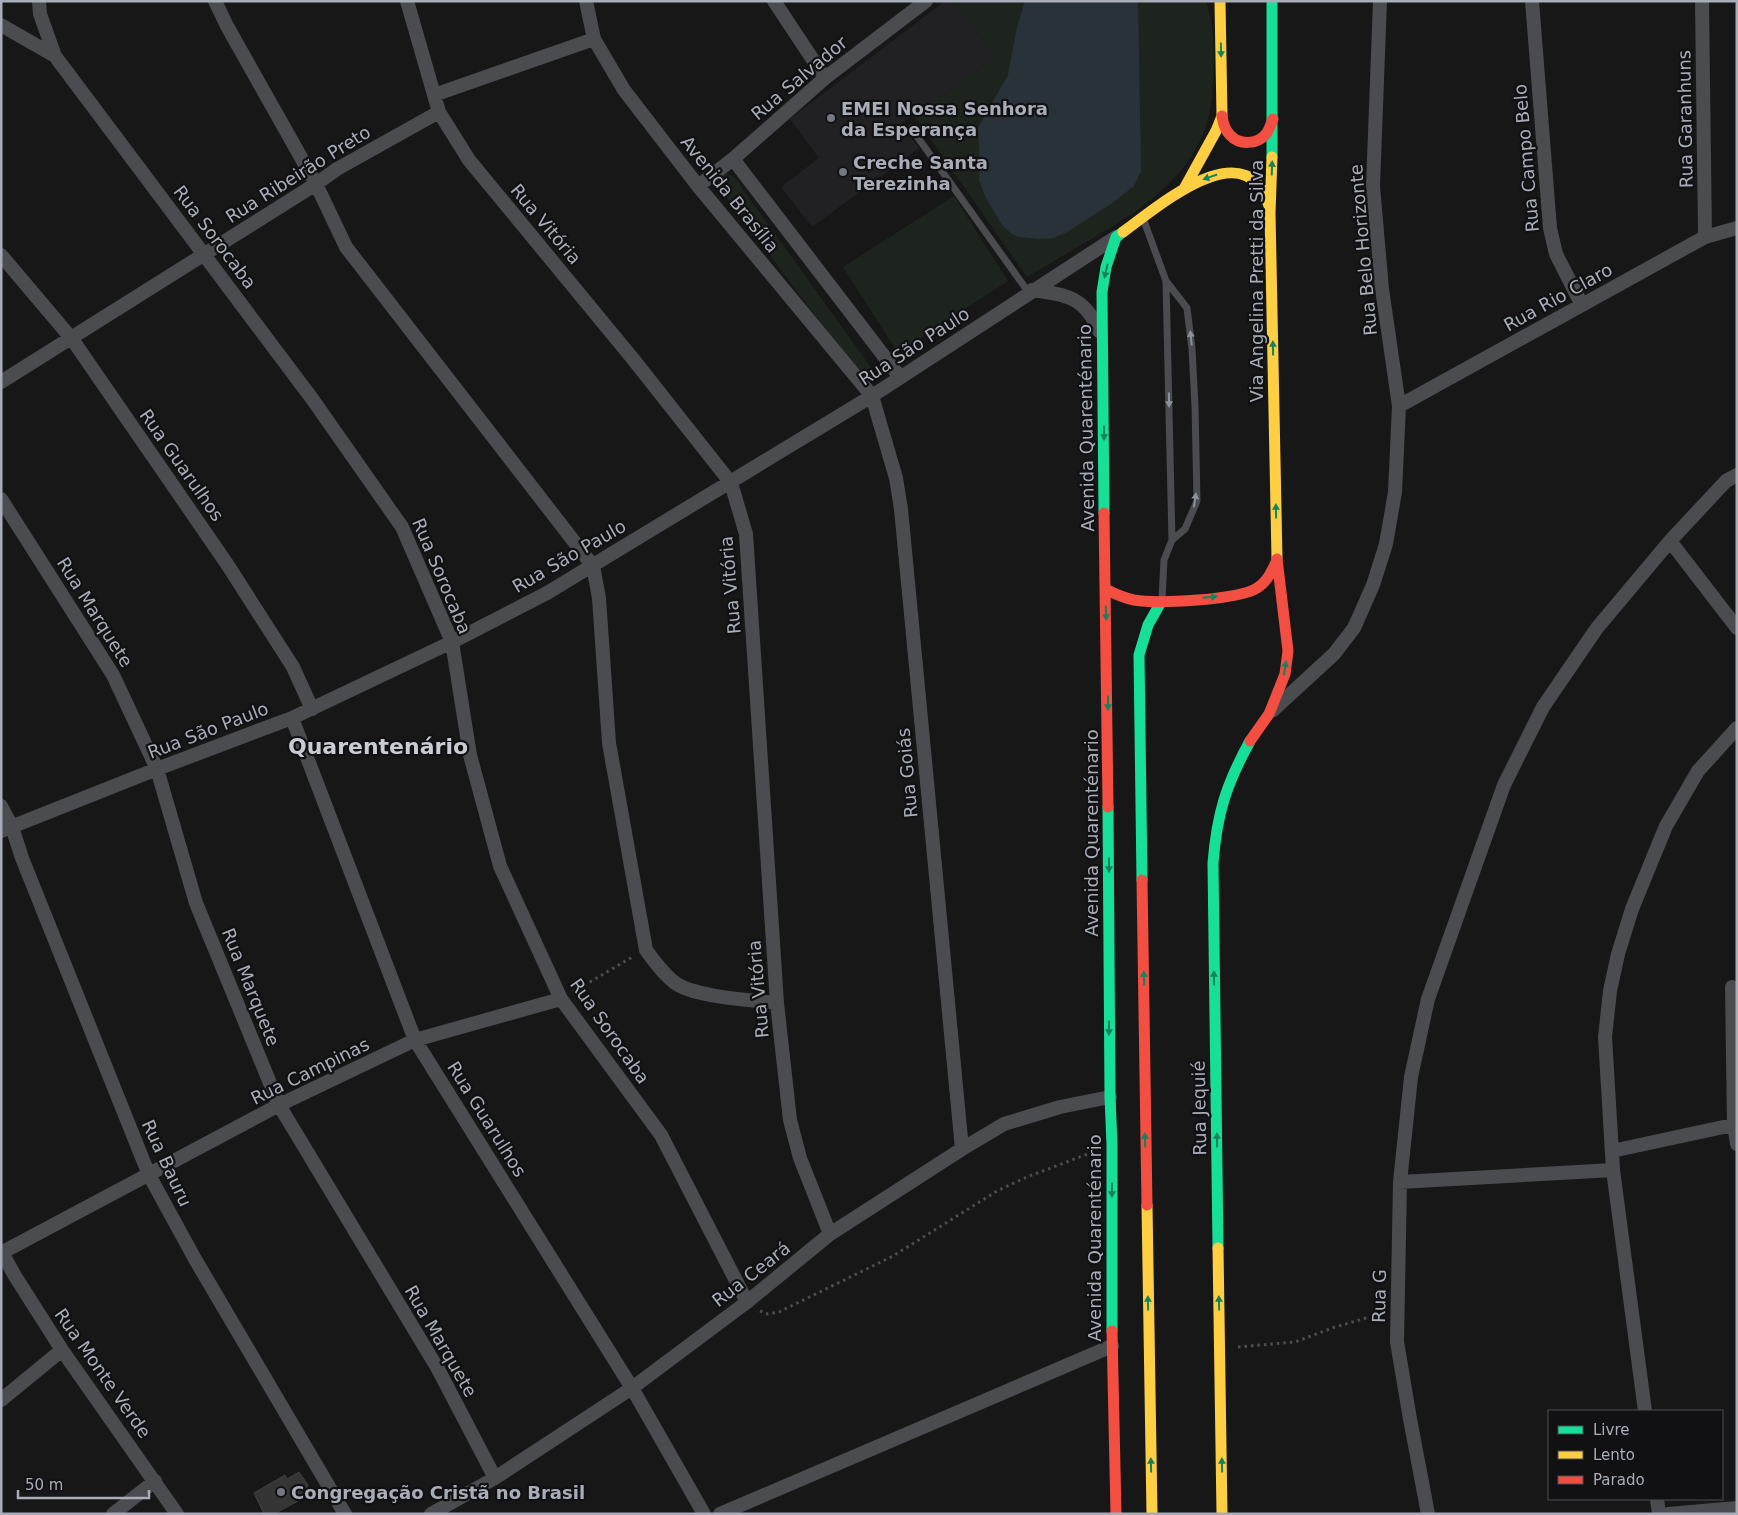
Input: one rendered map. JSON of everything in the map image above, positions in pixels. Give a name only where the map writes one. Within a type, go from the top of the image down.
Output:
[{"type":"main road","points":[[1220,1],[1222,116],[1227,132],[1232,138],[1243,143],[1251,143],[1264,136],[1273,118]]},
{"type":"main road","name":"Via Angelina Pretti da Silva","points":[[1268,714],[1285,674],[1288,651],[1277,560],[1270,212],[1273,118],[1272,1]]},
{"type":"main road","points":[[1184,189],[1216,131],[1222,116]]},
{"type":"main road","points":[[1116,237],[1184,189],[1214,175],[1228,172],[1242,174],[1250,178],[1262,189],[1269,202],[1270,212]]},
{"type":"main road","name":"Avenida Quarenténario","points":[[1116,237],[1106,266],[1102,292],[1104,340],[1105,589],[1108,654],[1112,1346],[1116,1514]]},
{"type":"main road","points":[[1105,589],[1123,598],[1137,601],[1161,602],[1244,594],[1254,591],[1263,585],[1270,577],[1277,560]]},
{"type":"main road","points":[[1152,1514],[1146,1223],[1139,656],[1148,625],[1161,602]]},
{"type":"main road","name":"Rua Jequié","points":[[1222,1514],[1213,863],[1220,806],[1234,772],[1252,738],[1268,714]]},
{"type":"street","points":[[39,1],[40,14],[55,56]]},
{"type":"street","points":[[215,1],[227,26],[316,184],[346,247],[593,566],[599,598],[609,743],[646,950],[675,984],[704,994],[777,1003]]},
{"type":"street","points":[[226,1],[227,26]]},
{"type":"street","name":"Rua Vitória","points":[[407,1],[439,112],[469,160],[633,359],[731,482],[746,534],[777,1003],[790,1120],[800,1158],[830,1234]]},
{"type":"street","name":"Avenida Brasília","points":[[586,1],[594,39],[624,90],[698,186],[872,396]]},
{"type":"street","points":[[774,1],[825,78]]},
{"type":"street","name":"Rua Salvador","points":[[698,186],[733,160],[825,78],[926,1]]},
{"type":"street","name":"Rua Belo Horizonte","points":[[1268,714],[1334,654],[1354,628],[1373,586],[1386,544],[1395,492],[1399,406],[1382,289],[1373,186],[1380,1]]},
{"type":"street","name":"Rua Campo Belo","points":[[1532,1],[1550,228],[1556,254],[1582,305]]},
{"type":"street","name":"Rua Garanhuns","points":[[1702,1],[1705,237]]},
{"type":"street","name":"Rua Sorocaba","points":[[1,26],[55,56],[313,400],[402,527],[452,642],[470,755],[500,866],[561,998],[661,1135],[747,1302]]},
{"type":"street","points":[[434,95],[594,39]]},
{"type":"street","name":"Rua Ribeirão Preto","points":[[1,382],[72,339],[337,169],[439,112]]},
{"type":"street","name":"Avenida Brasília","points":[[733,160],[900,377]]},
{"type":"street","name":"Rua Rio Claro","points":[[1399,406],[1705,237],[1737,228]]},
{"type":"street","name":"Rua São Paulo","points":[[7,829],[292,718],[452,642],[547,593],[872,396],[1116,237]]},
{"type":"street","name":"Rua Guarulhos","points":[[1,255],[72,339],[237,580],[293,667],[312,709]]},
{"type":"street","points":[[1031,292],[1069,297],[1092,315],[1104,340]]},
{"type":"street","name":"Rua Goiás","points":[[872,396],[896,478],[901,509],[962,1149]]},
{"type":"street","name":"Rua G","points":[[1428,1514],[1397,1342],[1400,1182],[1411,1077],[1428,999],[1504,786],[1543,707],[1591,636],[1670,541],[1726,481],[1737,475]]},
{"type":"street","name":"Rua Marquete","points":[[1,499],[114,675],[157,769],[196,903],[280,1105],[438,1369],[495,1478]]},
{"type":"street","points":[[1670,541],[1737,628]]},
{"type":"street","name":"Rua Guarulhos","points":[[292,718],[416,1040],[632,1388],[704,1514]]},
{"type":"street","points":[[1645,1410],[1613,1170],[1605,1037],[1610,991],[1618,954],[1632,909],[1666,826],[1698,771],[1737,728]]},
{"type":"street","name":"Rua Bauru","points":[[1,806],[7,829],[22,858],[149,1175],[194,1259],[345,1514]]},
{"type":"street","points":[[1732,987],[1737,1144]]},
{"type":"street","name":"Rua Campinas","points":[[1,1252],[280,1105],[416,1040],[561,998]]},
{"type":"street","name":"Rua Ceará","points":[[430,1514],[495,1478],[632,1388],[747,1302],[830,1234],[962,1149],[1004,1124],[1060,1107],[1110,1097]]},
{"type":"street","points":[[1612,1151],[1736,1125]]},
{"type":"street","points":[[1400,1182],[1613,1170]]},
{"type":"street","name":"Rua Monte Verde","points":[[1,1252],[14,1276],[62,1350],[155,1480],[177,1514]]},
{"type":"street","points":[[720,1514],[1112,1346]]},
{"type":"street","points":[[1,1400],[62,1350]]},
{"type":"street","points":[[112,1514],[155,1480]]},
{"type":"street","points":[[1657,1500],[1659,1514]]},
{"type":"street","points":[[1668,1514],[1737,1508]]},
{"type":"lane","points":[[911,128],[1031,292]]},
{"type":"lane","points":[[1143,218],[1166,281],[1172,540],[1164,560],[1161,602]]},
{"type":"lane","points":[[1166,281],[1188,308],[1196,406],[1197,501],[1185,529],[1172,540]]},
{"type":"path","points":[[561,998],[646,950]]},
{"type":"path","points":[[747,1302],[768,1314],[779,1312],[893,1256],[997,1191],[1027,1177],[1112,1145]]},
{"type":"path","points":[[1220,1348],[1295,1342],[1335,1327],[1398,1310]]},
{"type":"shaded area","points":[[945,1],[953,1],[995,56],[915,117],[913,115],[901,124],[919,148],[812,227],[781,187],[819,158],[790,119]]},
{"type":"shaded area","points":[[953,1],[1206,1],[1209,10],[1214,48],[1211,103],[1205,129],[1186,165],[1173,180],[1143,206],[1110,228],[1027,277],[915,117],[995,56]]},
{"type":"shaded area","points":[[1025,1],[1138,1],[1141,171],[1134,186],[1111,204],[1067,232],[1054,238],[1039,239],[1012,234],[1002,225],[986,198],[979,180],[978,128],[1008,75],[1017,27]]},
{"type":"shaded area","points":[[725,174],[735,178],[870,366],[872,370],[869,377],[861,377],[719,187],[719,179]]},
{"type":"shaded area","points":[[954,196],[1008,281],[898,353],[843,267]]},
{"type":"building","name":"Congregação Cristã no Brasil","points":[[299,1472],[308,1485],[309,1490],[296,1498],[298,1501],[274,1514],[264,1514],[254,1493],[285,1475],[287,1479]]},
{"type":"traffic: fast","points":[[1272,1],[1272,157]]},
{"type":"traffic: fast","points":[[1104,513],[1102,292],[1106,267],[1116,237],[1123,232]]},
{"type":"traffic: fast","points":[[1142,880],[1139,655],[1148,625],[1161,602]]},
{"type":"traffic: fast","points":[[1218,1248],[1213,863],[1217,829],[1224,800],[1250,741]]},
{"type":"traffic: fast","points":[[1108,807],[1112,1331]]},
{"type":"traffic: slow","points":[[1184,189],[1216,131],[1222,116],[1220,1]]},
{"type":"traffic: slow","points":[[1272,157],[1270,213],[1277,559]]},
{"type":"traffic: slow","points":[[1123,232],[1179,192],[1200,181],[1222,174],[1241,174],[1258,184],[1269,206]]},
{"type":"traffic: slow","points":[[1147,1205],[1152,1514]]},
{"type":"traffic: slow","points":[[1218,1248],[1222,1514]]},
{"type":"traffic: jam","points":[[1222,116],[1224,126],[1230,135],[1243,142],[1253,142],[1262,138],[1273,119]]},
{"type":"traffic: jam","points":[[1104,513],[1108,807]]},
{"type":"traffic: jam","points":[[1250,741],[1269,714],[1285,674],[1288,651],[1277,559]]},
{"type":"traffic: jam","points":[[1105,589],[1134,600],[1160,602],[1233,596],[1261,586],[1269,576],[1277,560]]},
{"type":"traffic: jam","points":[[1142,880],[1147,1205]]},
{"type":"traffic: jam","points":[[1112,1331],[1116,1514]]},
{"type":"place","name":"EMEI Nossa Senhora da Esperança","points":[[831,118]]},
{"type":"place","name":"Creche Santa Terezinha","points":[[843,172]]},
{"type":"place","name":"Congregação Cristã no Brasil","points":[[281,1492]]},
{"type":"district","name":"Quarentenário","points":[[378,746]]}]
